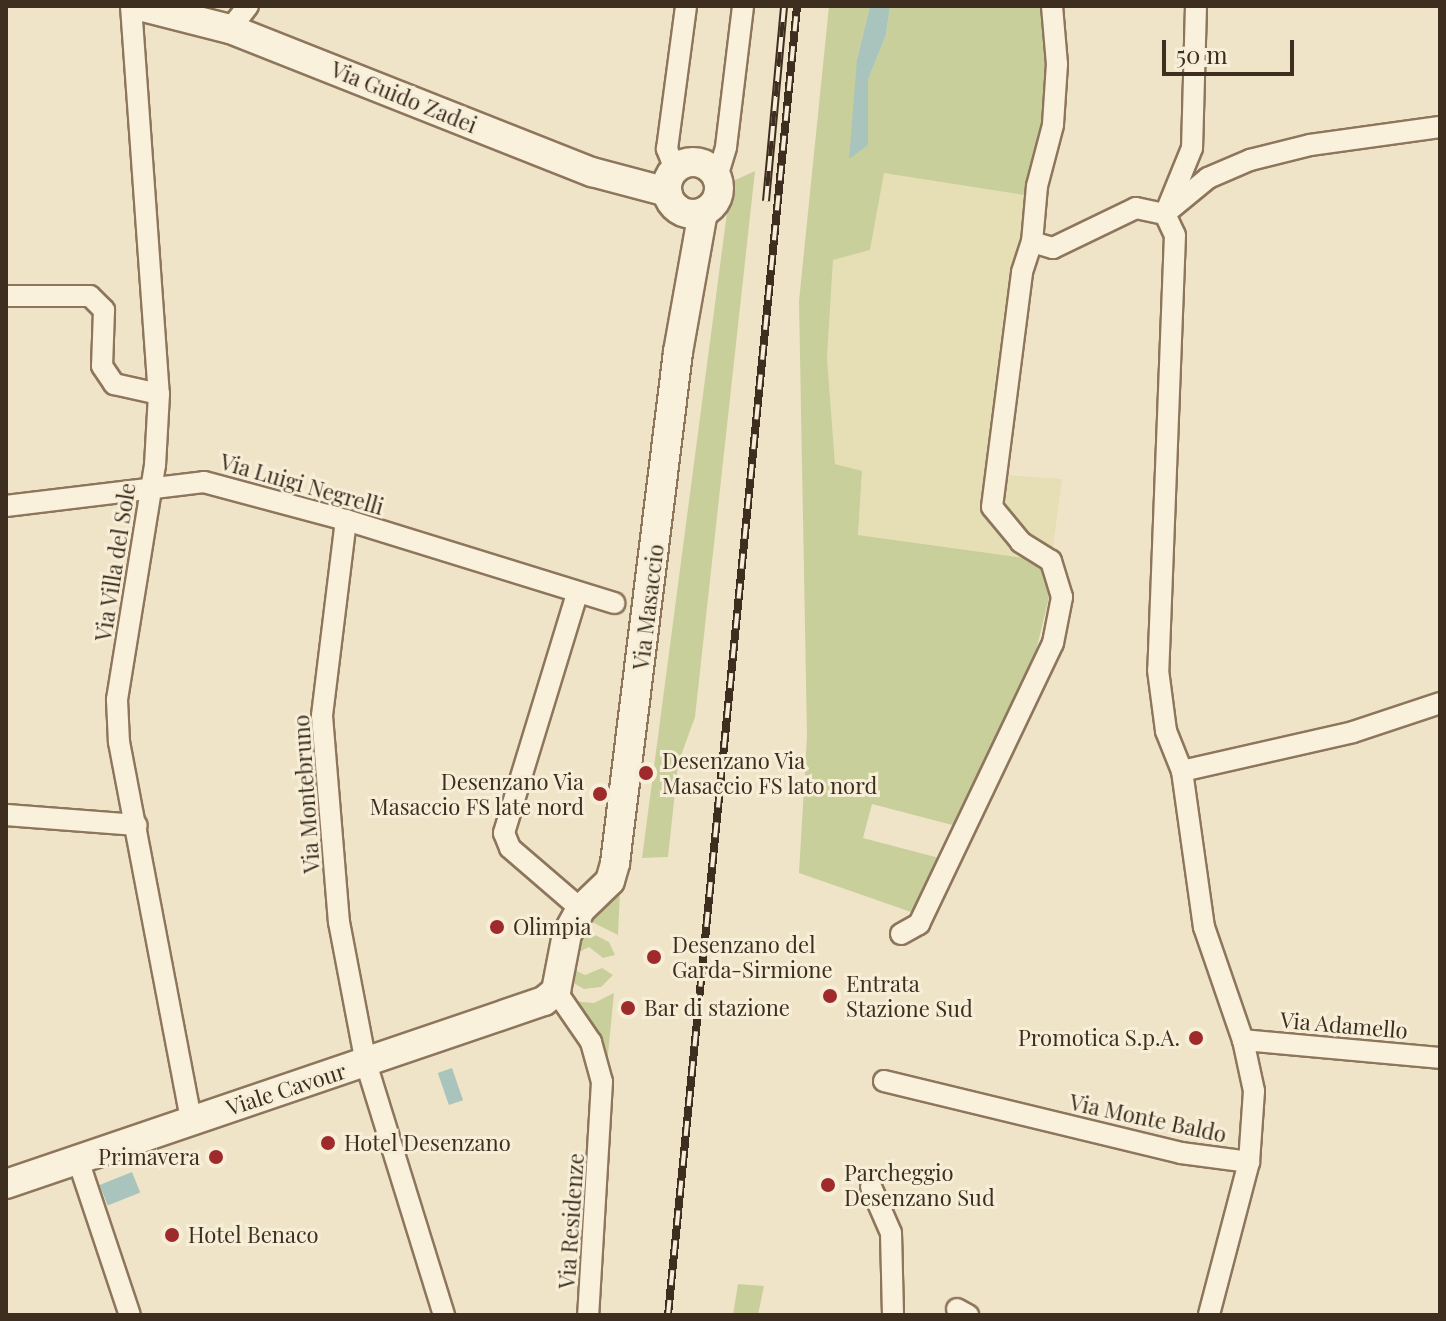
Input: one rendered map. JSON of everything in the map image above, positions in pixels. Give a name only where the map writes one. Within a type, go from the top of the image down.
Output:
[{"type":"street","name":"Via Villa del Sole","points":[[131,6],[159,394],[150,489],[117,700],[119,742],[191,1121]]},
{"type":"street","name":"Via Guido Zadei","points":[[139,6],[230,29],[592,172],[671,181]]},
{"type":"street","points":[[230,29],[248,6]]},
{"type":"street","points":[[686,6],[667,149],[671,181],[680,211],[703,212],[715,201],[717,177],[726,147],[743,6]]},
{"type":"street","points":[[901,934],[919,924],[1053,643],[1062,597],[1051,561],[1021,542],[992,507],[1022,272],[1032,242],[1037,186],[1053,125],[1057,64],[1052,6]]},
{"type":"street","points":[[1196,6],[1192,148],[1165,214],[1175,235],[1158,670],[1166,731],[1182,771],[1204,927],[1243,1040],[1254,1091],[1249,1162]]},
{"type":"street","points":[[1165,214],[1208,178],[1250,160],[1310,145],[1440,127]]},
{"type":"street","points":[[671,181],[698,163],[717,177]]},
{"type":"street","points":[[1032,242],[1053,248],[1136,208],[1165,214]]},
{"type":"street","name":"Via Masaccio","points":[[558,988],[557,963],[581,909],[610,881],[620,839],[678,352],[703,212]]},
{"type":"street","points":[[6,296],[90,296],[104,310],[102,366],[114,384],[159,394]]},
{"type":"street","name":"Via Luigi Negrelli","points":[[6,506],[204,482],[346,520],[614,603]]},
{"type":"street","name":"Via Montebruno","points":[[346,520],[322,716],[339,922],[366,1063],[444,1315]]},
{"type":"street","points":[[577,594],[504,833],[510,848],[581,909]]},
{"type":"street","points":[[1182,771],[1353,732],[1440,703]]},
{"type":"street","points":[[6,815],[137,825]]},
{"type":"street","name":"Viale Cavour","points":[[6,1184],[544,1001],[558,988]]},
{"type":"street","name":"Via Residenze","points":[[558,988],[591,1042],[601,1067],[602,1130],[588,1315]]},
{"type":"street","name":"Via Adamello","points":[[1243,1040],[1440,1058]]},
{"type":"street","name":"Via Monte Baldo","points":[[884,1081],[1181,1153],[1249,1162],[1209,1315]]},
{"type":"street","points":[[78,1160],[130,1315]]},
{"type":"street","points":[[871,1187],[891,1233],[893,1315]]},
{"type":"shaded area","points":[[884,172],[1030,196],[1034,266],[1007,475],[1062,479],[1051,561],[858,535],[862,472],[835,464],[827,358],[833,260],[870,250]]},
{"type":"green space","points":[[829,6],[870,6],[857,59],[868,145],[868,80],[886,35],[890,6],[1046,6],[1050,48],[1048,119],[1030,196],[884,173],[870,250],[833,260],[827,358],[835,464],[862,471],[858,535],[1040,560],[1050,593],[1036,651],[956,826],[872,804],[863,838],[943,859],[911,912],[799,873],[807,736],[799,301]]},
{"type":"green space","points":[[755,171],[695,717],[678,764],[668,857],[642,858],[731,182]]},
{"type":"green space","points":[[617,884],[620,891],[618,935],[588,920]]},
{"type":"green space","points":[[593,934],[609,942],[615,955],[603,958],[589,947],[577,953],[575,938]]},
{"type":"green space","points":[[566,966],[585,975],[602,968],[613,975],[601,987],[584,989],[568,980]]},
{"type":"green space","points":[[614,993],[607,1065],[572,1001],[594,1003]]},
{"type":"green space","points":[[738,1284],[764,1286],[758,1315],[733,1315]]},
{"type":"water","points":[[870,6],[890,6],[886,35],[868,80],[868,145],[849,159],[857,59]]},
{"type":"water","points":[[452,1068],[463,1100],[449,1105],[438,1073]]},
{"type":"water","points":[[132,1172],[140,1192],[108,1206],[100,1185]]},
{"type":"railway","points":[[766,201],[784,6]]},
{"type":"railway","points":[[668,1315],[797,6]]},
{"type":"place","name":"Desenzano Via Masaccio FS lato nord","points":[[646,773]]},
{"type":"place","name":"Desenzano Via Masaccio FS late nord","points":[[600,794]]},
{"type":"place","name":"Olimpia","points":[[497,927]]},
{"type":"place","name":"Desenzano del Garda-Sirmione","points":[[654,957]]},
{"type":"place","name":"Entrata Stazione Sud","points":[[830,996]]},
{"type":"place","name":"Bar di stazione","points":[[628,1008]]},
{"type":"place","name":"Promotica S.p.A.","points":[[1196,1038]]},
{"type":"place","name":"Hotel Desenzano","points":[[328,1143]]},
{"type":"place","name":"Primavera","points":[[216,1157]]},
{"type":"place","name":"Parcheggio Desenzano Sud","points":[[828,1185]]},
{"type":"place","name":"Hotel Benaco","points":[[172,1235]]}]
